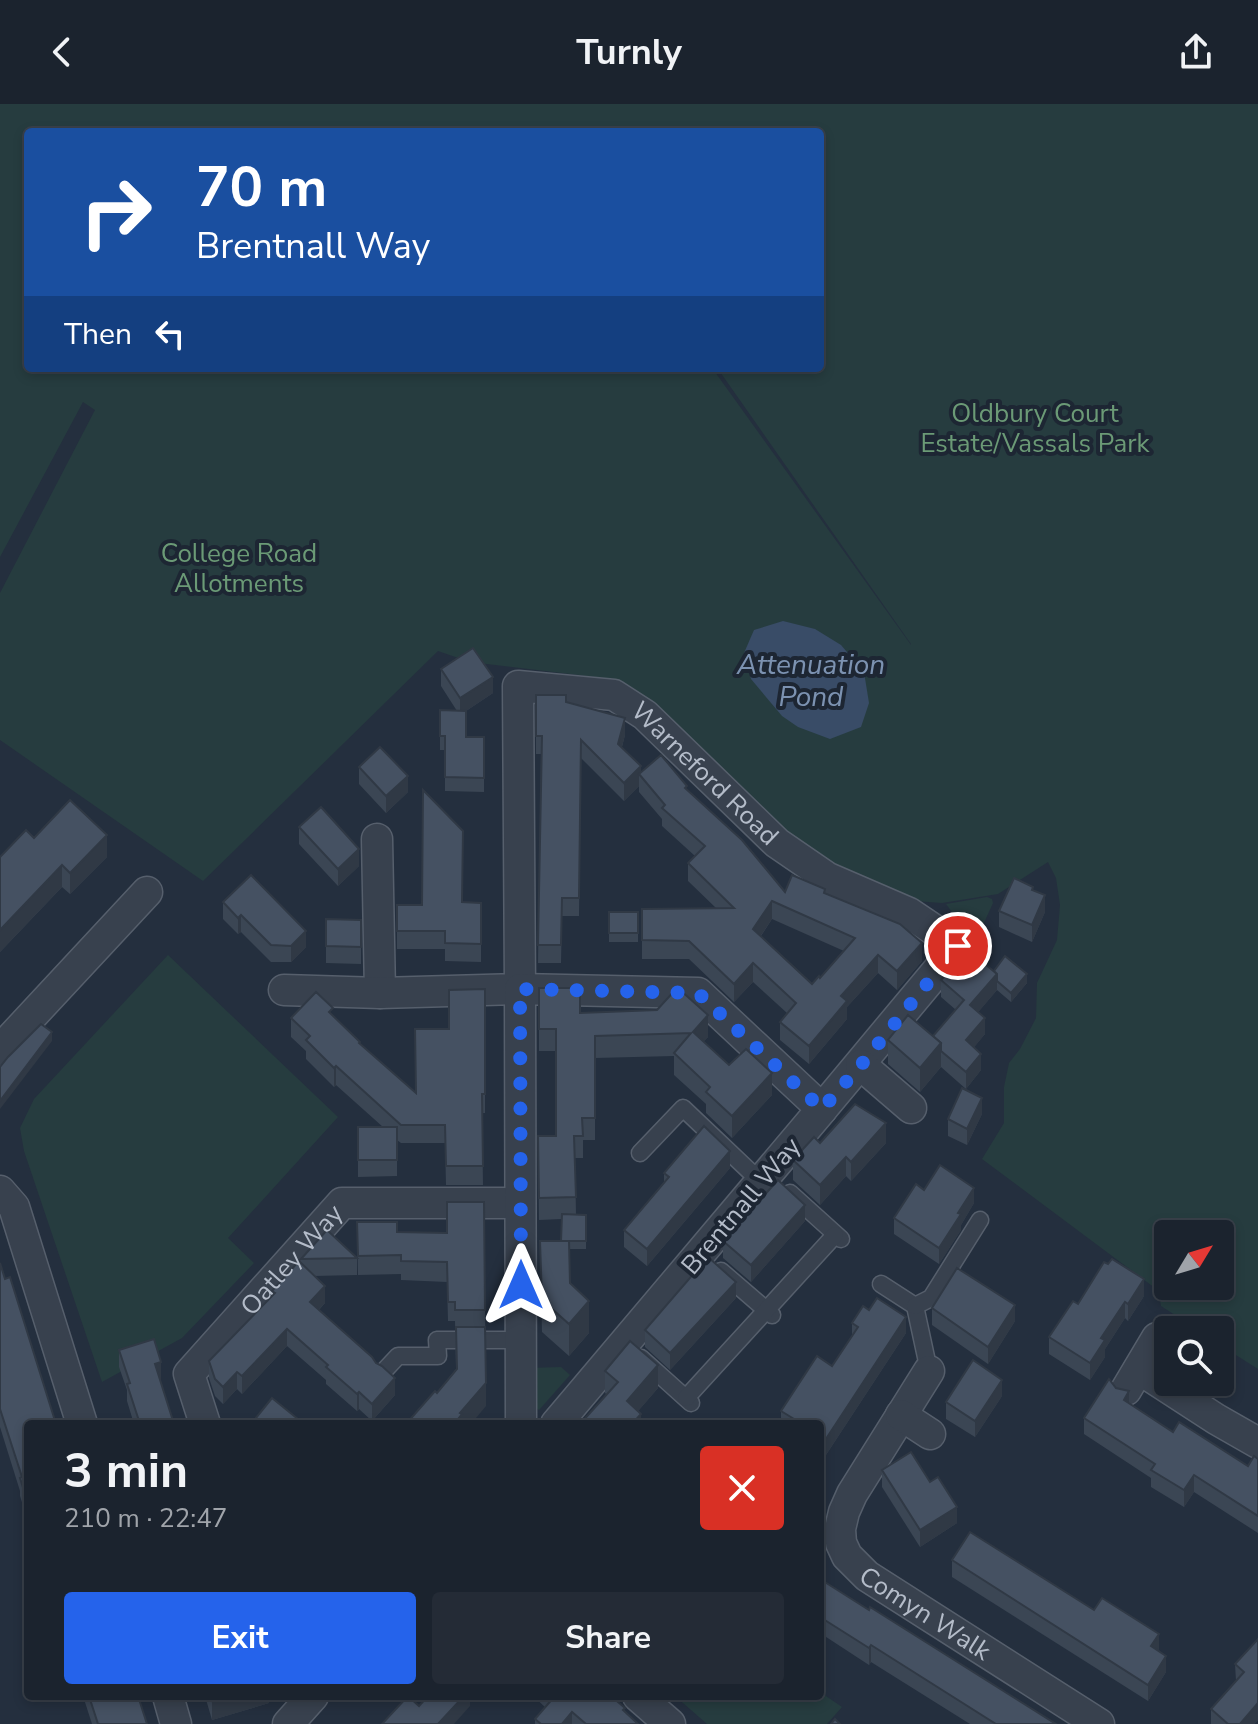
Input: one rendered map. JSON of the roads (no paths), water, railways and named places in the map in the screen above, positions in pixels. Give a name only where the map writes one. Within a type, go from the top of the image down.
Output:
[{"type":"street","name":"Warneford Road","points":[[520,989],[518,686],[614,695],[645,715],[777,843],[828,878],[909,913],[958,946],[822,1109]]},
{"type":"street","points":[[377,839],[380,993]]},
{"type":"street","points":[[0,1050],[147,892]]},
{"type":"street","points":[[520,989],[521,1420]]},
{"type":"street","points":[[284,990],[380,993],[520,989],[698,993],[822,1109]]},
{"type":"street","points":[[861,1065],[911,1108]]},
{"type":"street","name":"Brentnall Way","points":[[560,1420],[822,1109]]},
{"type":"street","points":[[0,1191],[14,1207],[81,1420]]},
{"type":"street","name":"Oatley Way","points":[[204,1420],[189,1374],[342,1203],[520,1203]]},
{"type":"street","points":[[1154,1343],[1132,1380],[1154,1391]]},
{"type":"street","name":"Comyn Walk","points":[[929,1371],[847,1503],[840,1529],[841,1543],[847,1556],[867,1576],[1099,1724]]},
{"type":"street","points":[[1165,1396],[1258,1443]]},
{"type":"street","points":[[901,1415],[930,1434]]},
{"type":"street","points":[[169,1700],[176,1724]]},
{"type":"street","points":[[292,1723],[310,1700]]},
{"type":"street","points":[[643,1700],[670,1724]]},
{"type":"lane","points":[[625,1344],[688,1401],[838,1237],[683,1108],[640,1153]]},
{"type":"lane","points":[[881,1284],[915,1306],[931,1298],[980,1220]]},
{"type":"lane","points":[[702,1254],[769,1313]]},
{"type":"lane","name":"Comyn Walk","points":[[915,1306],[929,1371]]},
{"type":"lane","points":[[383,1372],[398,1356],[438,1356],[437,1340],[521,1340]]},
{"type":"water","name":"Attenuation Pond","points":[[783,621],[815,629],[841,645],[864,672],[869,703],[861,727],[830,739],[798,727],[782,716],[751,679],[744,653],[754,630]]},
{"type":"park label","name":"Oldbury Court Estate/Vassals Park","points":[[1035,428]]},
{"type":"park label","name":"College Road Allotments","points":[[239,568]]}]
